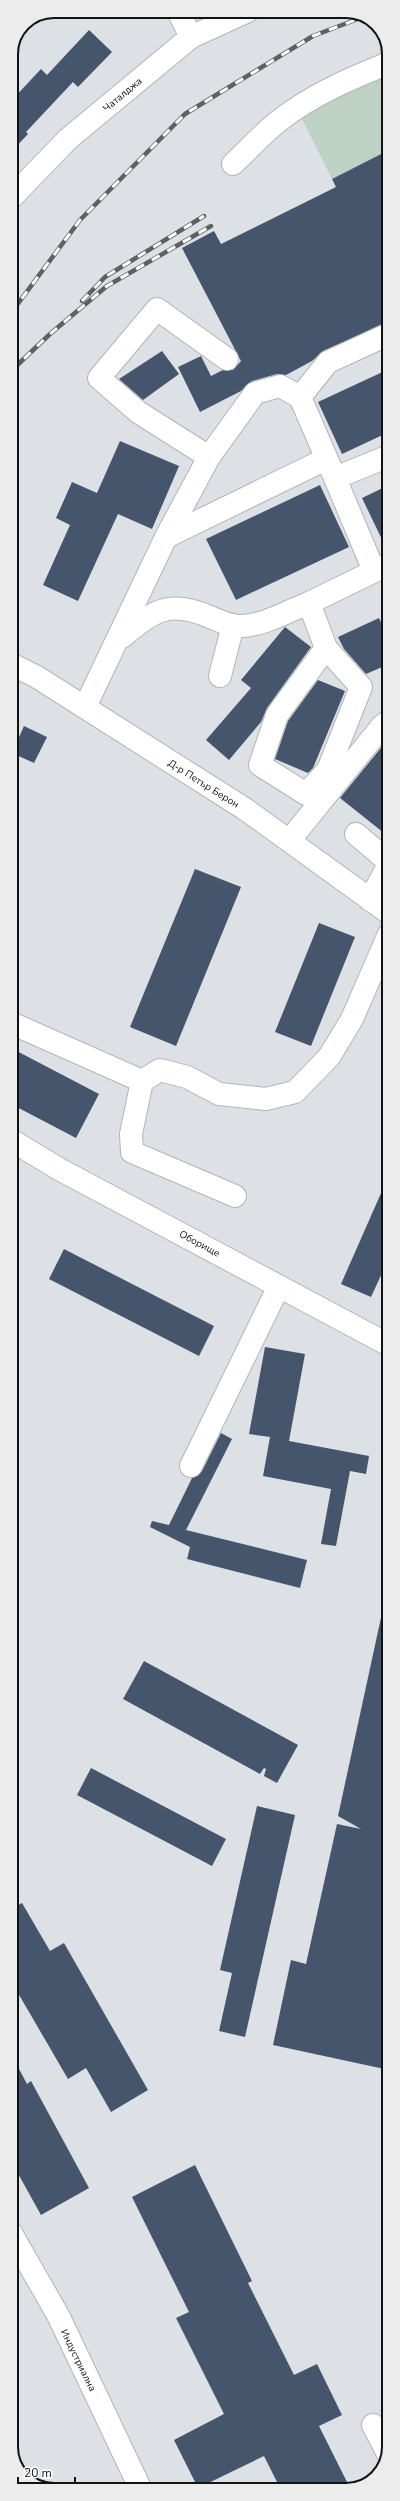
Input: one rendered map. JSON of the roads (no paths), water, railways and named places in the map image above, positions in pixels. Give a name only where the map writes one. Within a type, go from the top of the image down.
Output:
[{"type":"street","points":[[181,18],[190,38]]},
{"type":"street","name":"Чаталджа","points":[[18,191],[68,139],[190,38],[233,18]]},
{"type":"street","points":[[233,164],[279,120],[306,102],[347,81],[382,66]]},
{"type":"street","points":[[209,457],[138,412],[99,378],[157,309],[227,358]]},
{"type":"street","points":[[300,397],[328,362],[382,337]]},
{"type":"street","points":[[85,707],[166,537],[209,457],[255,393],[280,386],[300,397],[330,469],[382,567],[309,603],[260,622],[240,626],[233,625],[198,612],[173,607],[157,611],[145,618],[116,642]]},
{"type":"street","points":[[166,537],[330,469],[382,458]]},
{"type":"street","points":[[309,603],[326,648],[361,687],[328,770],[306,794],[260,764],[277,715],[326,648]]},
{"type":"street","points":[[220,676],[233,625]]},
{"type":"street","name":"Д-р Петър Берон","points":[[18,668],[37,677],[245,809],[382,908]]},
{"type":"street","points":[[289,841],[382,726]]},
{"type":"street","points":[[356,834],[382,857]]},
{"type":"street","points":[[370,900],[382,877]]},
{"type":"street","points":[[235,1196],[132,1152],[131,1134],[142,1081],[160,1070],[187,1076],[219,1094],[266,1099],[295,1092],[329,1057],[352,1018],[382,950]]},
{"type":"street","points":[[18,1026],[142,1081]]},
{"type":"street","name":"Оборище","points":[[18,1144],[59,1169],[382,1341]]},
{"type":"street","points":[[190,1466],[279,1286]]},
{"type":"street","name":"Индустриална","points":[[18,2246],[58,2317],[138,2483]]},
{"type":"street","points":[[373,2425],[382,2442]]},
{"type":"railway","points":[[18,304],[80,220],[185,114],[313,36],[356,20]]},
{"type":"railway","points":[[82,301],[105,277],[204,216]]},
{"type":"railway","points":[[18,364],[50,334],[107,286],[211,226]]}]
